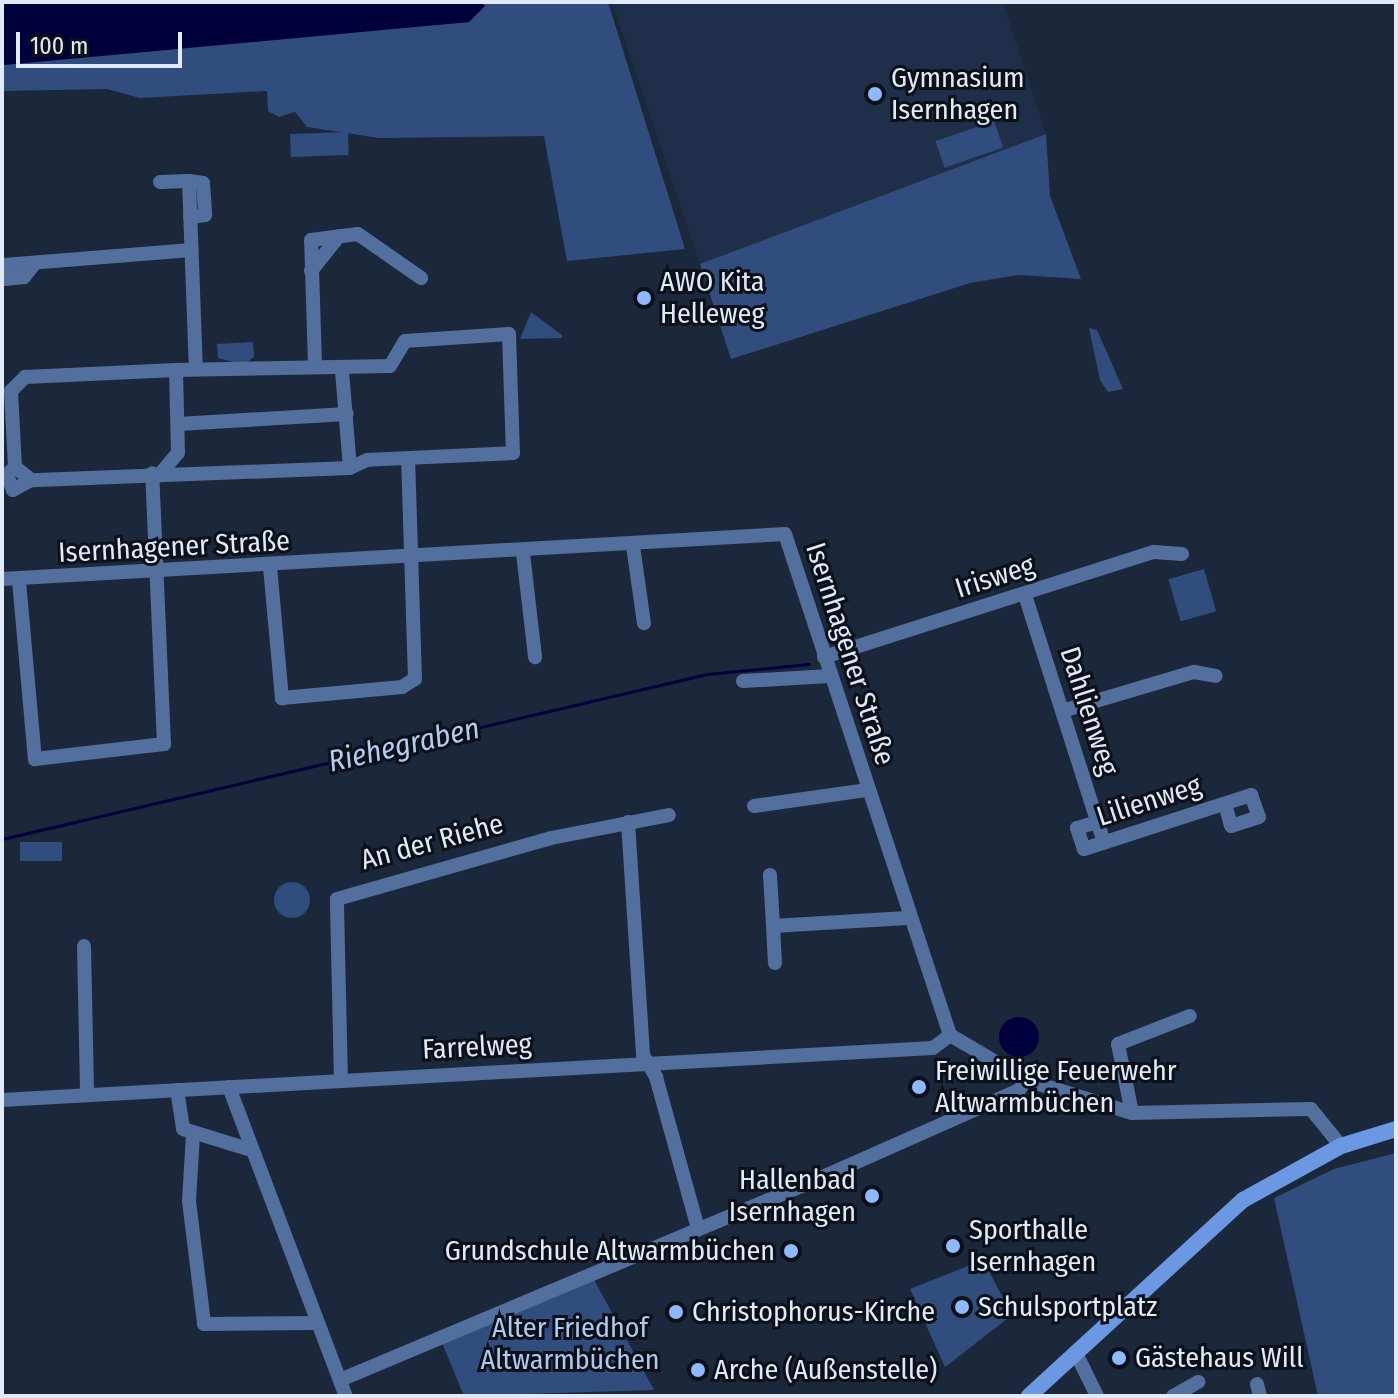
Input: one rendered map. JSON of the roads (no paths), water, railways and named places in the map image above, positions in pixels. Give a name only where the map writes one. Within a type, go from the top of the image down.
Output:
[{"type":"main road","points":[[1029,1396],[1218,1219],[1284,1173],[1341,1146],[1396,1129]]},
{"type":"street","points":[[160,182],[203,183],[205,215],[190,217],[196,369]]},
{"type":"street","points":[[315,364],[311,240],[358,234],[421,278]]},
{"type":"street","points":[[35,263],[191,250]]},
{"type":"street","points":[[509,334],[513,453],[408,459],[350,468],[31,480],[15,467],[11,391],[25,377],[259,369],[315,364],[342,371],[390,366],[405,341],[509,334]]},
{"type":"street","points":[[19,581],[31,751],[45,762],[164,744],[157,574],[157,473],[178,453],[176,370]]},
{"type":"street","points":[[342,371],[350,468]]},
{"type":"street","points":[[178,424],[347,414]]},
{"type":"street","points":[[270,567],[277,689],[294,700],[415,679],[408,459]]},
{"type":"street","name":"Isernhagener Straße","points":[[2,579],[19,581],[412,561],[785,534],[907,918],[950,1035]]},
{"type":"street","points":[[633,546],[644,623]]},
{"type":"street","name":"Irisweg","points":[[824,657],[1154,552],[1182,554]]},
{"type":"street","points":[[523,553],[535,657]]},
{"type":"street","name":"Dahlienweg","points":[[1025,595],[1104,843]]},
{"type":"street","points":[[1062,711],[1194,672],[1216,676]]},
{"type":"street","points":[[743,681],[830,676]]},
{"type":"street","points":[[754,806],[866,790]]},
{"type":"street","name":"Lilienweg","points":[[1097,822],[1077,828],[1084,849],[1225,804]]},
{"type":"street","name":"An der Riehe","points":[[341,1081],[337,899],[628,822],[669,815]]},
{"type":"street","points":[[628,822],[648,1064],[698,1228]]},
{"type":"street","points":[[770,875],[775,963]]},
{"type":"street","points":[[773,926],[907,918]]},
{"type":"street","points":[[84,946],[87,1095]]},
{"type":"street","points":[[1132,1113],[1118,1044],[1190,1016]]},
{"type":"street","points":[[950,1035],[1026,1080],[1132,1113],[1311,1109],[1341,1146]]},
{"type":"street","name":"Farrelweg","points":[[2,1100],[933,1048],[950,1035]]},
{"type":"street","points":[[340,1380],[1019,1090],[1026,1080]]},
{"type":"street","points":[[229,1087],[248,1149],[346,1396]]},
{"type":"street","points":[[177,1090],[178,1122],[193,1135],[248,1149]]},
{"type":"street","points":[[193,1135],[189,1201],[204,1324],[316,1323]]},
{"type":"street","points":[[1076,1353],[1097,1396]]},
{"type":"street","points":[[1173,1396],[1198,1382]]},
{"type":"waterway","name":"Riehegraben","points":[[2,839],[707,674],[809,664]]},
{"type":"place","name":"Gymnasium Isernhagen","points":[[875,94]]},
{"type":"place","name":"AWO Kita Helleweg","points":[[644,298]]},
{"type":"place","name":"Freiwillige Feuerwehr Altwarmbüchen","points":[[919,1087]]},
{"type":"place","name":"Hallenbad Isernhagen","points":[[872,1196]]},
{"type":"place","name":"Sporthalle Isernhagen","points":[[953,1246]]},
{"type":"place","name":"Grundschule Altwarmbüchen","points":[[791,1251]]},
{"type":"place","name":"Schulsportplatz","points":[[962,1307]]},
{"type":"place","name":"Christophorus-Kirche","points":[[676,1312]]},
{"type":"place","name":"Gästehaus Will","points":[[1119,1358]]},
{"type":"place","name":"Arche (Außenstelle)","points":[[698,1370]]},
{"type":"park label","name":"Alter Friedhof Altwarmbüchen","points":[[570,1344]]}]
